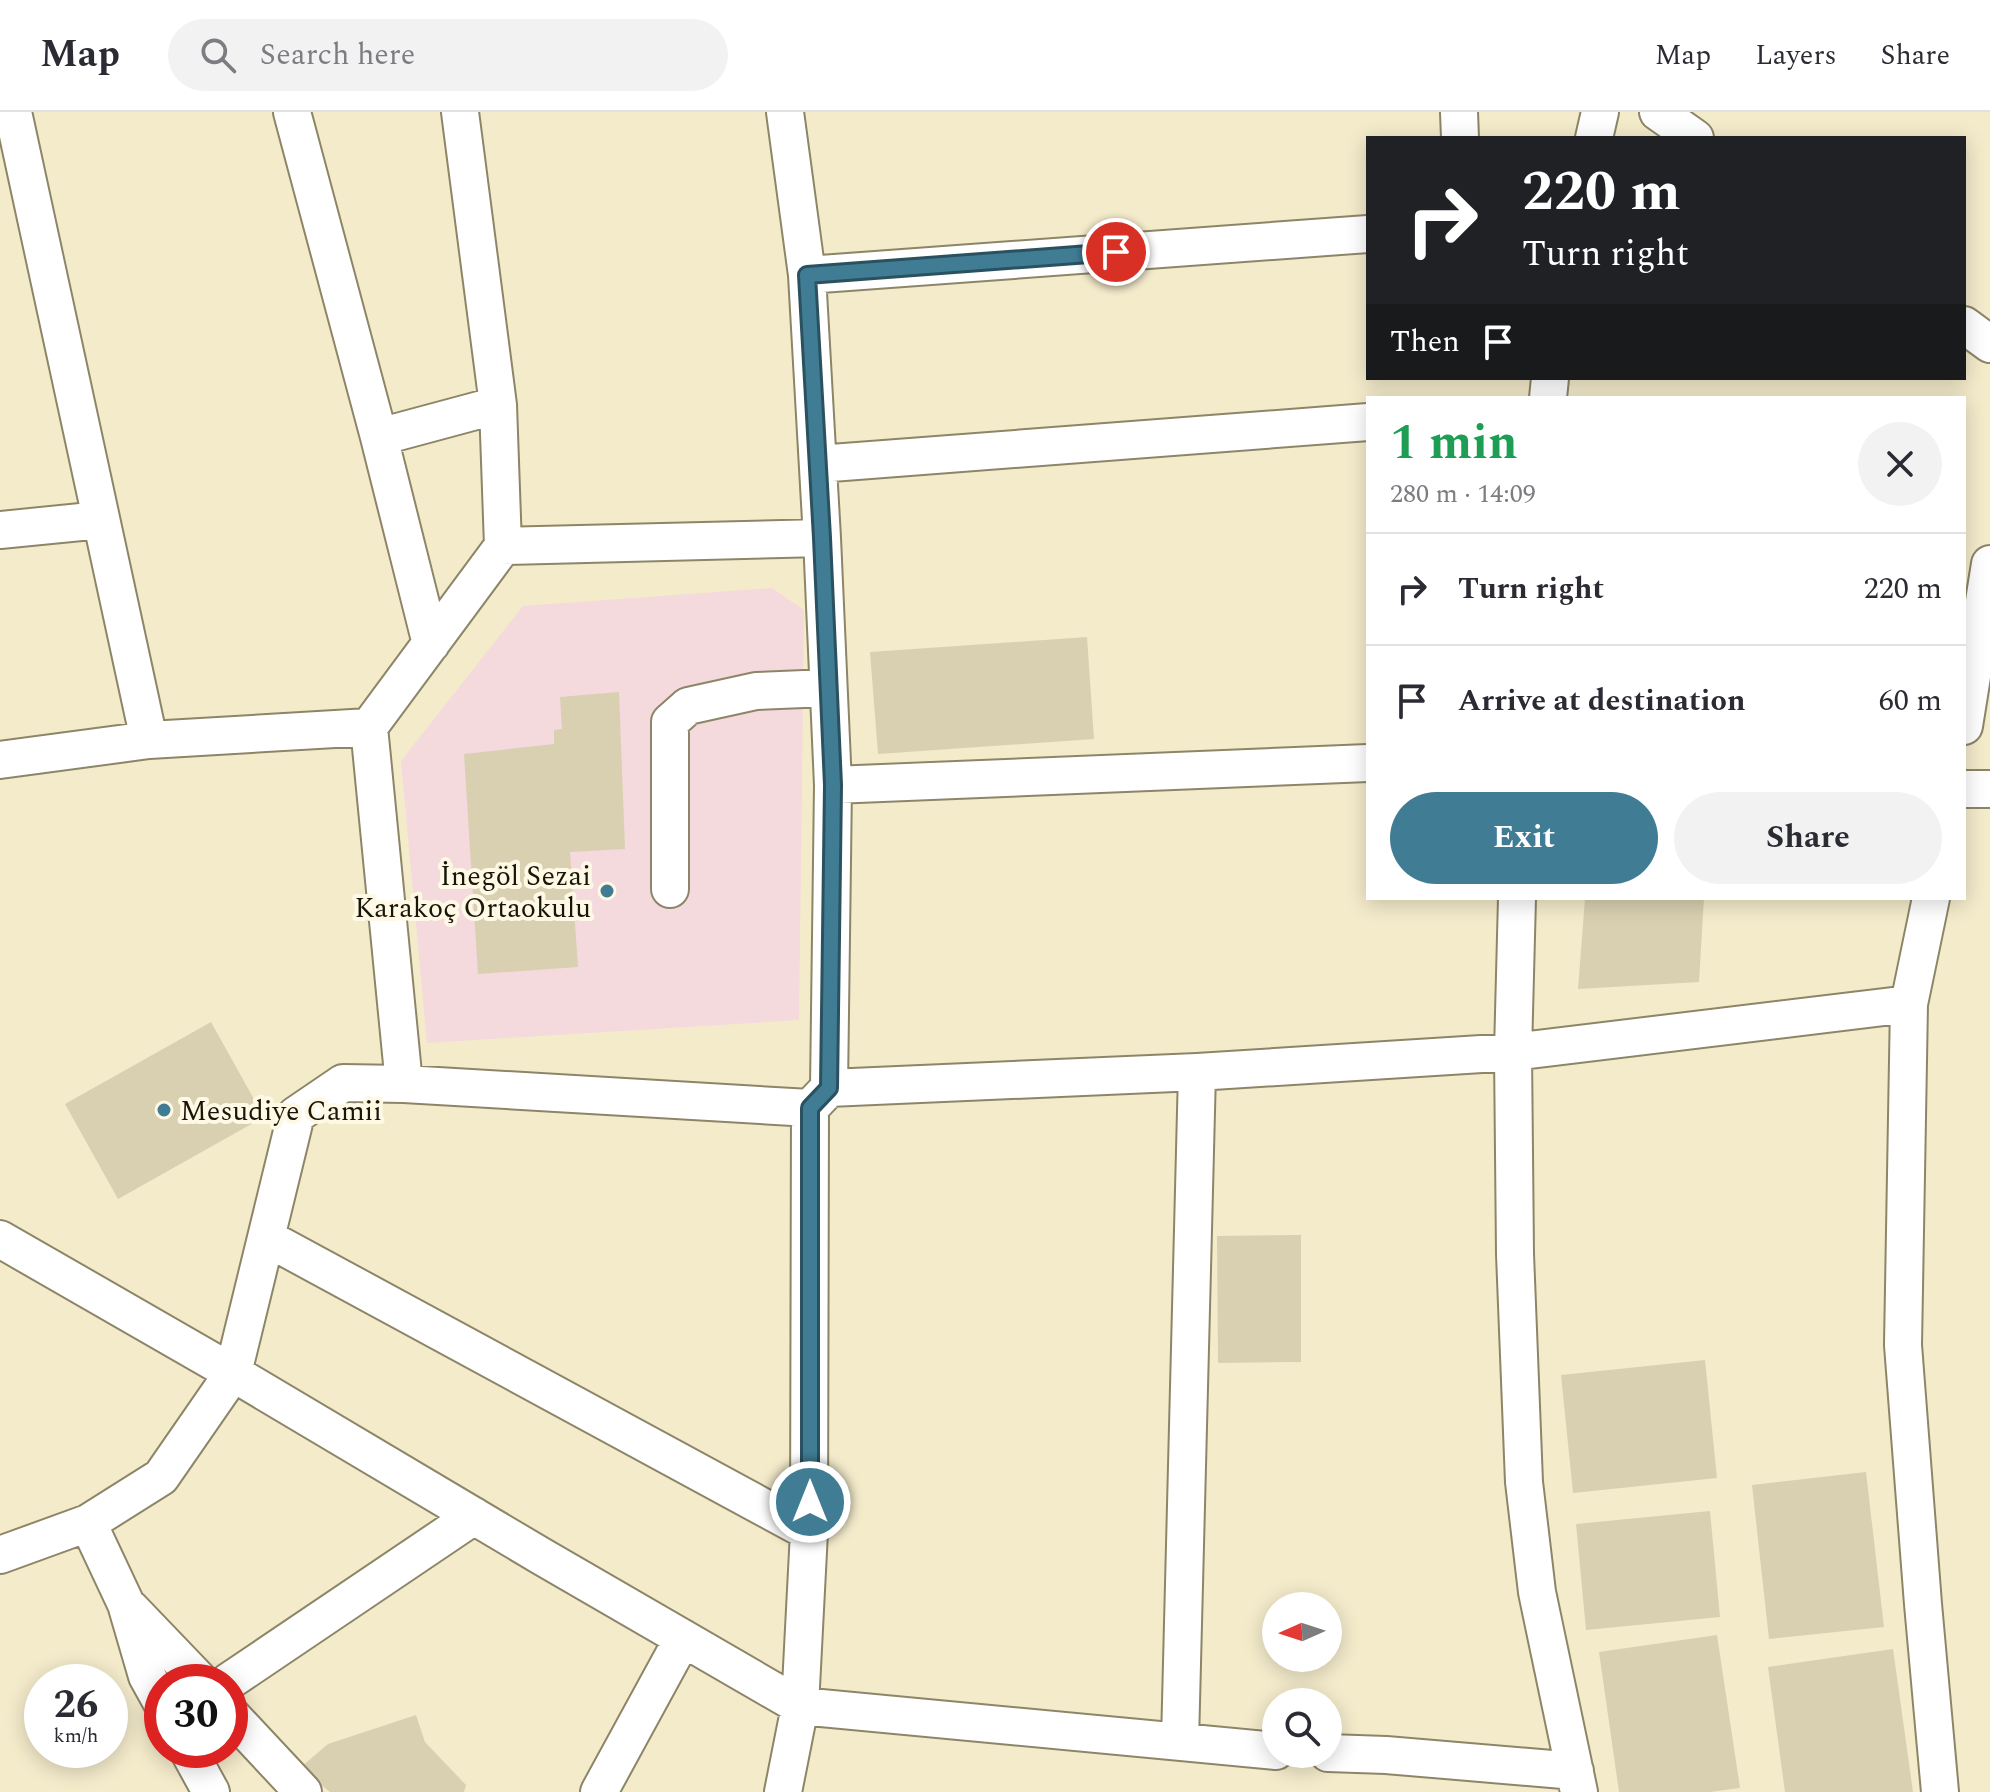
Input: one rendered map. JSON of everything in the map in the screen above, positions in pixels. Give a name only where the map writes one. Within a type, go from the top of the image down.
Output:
[{"type":"street","points":[[13,112],[149,740]]},
{"type":"street","points":[[292,112],[431,644]]},
{"type":"street","points":[[404,1084],[369,727],[503,546],[498,405],[460,112]]},
{"type":"street","points":[[783,1792],[800,1706],[809,1532],[820,1098],[833,785],[807,275],[785,112]]},
{"type":"street","points":[[1459,112],[1460,136]]},
{"type":"street","points":[[1594,136],[1600,112]]},
{"type":"street","points":[[1658,112],[1692,136]]},
{"type":"street","points":[[807,275],[1366,234]]},
{"type":"street","points":[[1966,326],[1990,344]]},
{"type":"street","points":[[379,437],[498,405]]},
{"type":"street","points":[[818,464],[1366,422]]},
{"type":"street","points":[[0,530],[101,520]]},
{"type":"street","points":[[503,546],[822,538]]},
{"type":"street","points":[[1966,714],[1990,564]]},
{"type":"street","points":[[670,889],[670,722],[688,706],[756,691],[828,688]]},
{"type":"street","points":[[0,760],[149,740],[369,727]]},
{"type":"street","points":[[833,785],[1366,763]]},
{"type":"street","points":[[1966,789],[1990,789]]},
{"type":"street","points":[[1342,1753],[1386,1755],[1577,1782],[1537,1592],[1524,1482],[1515,1254],[1513,1052],[1517,900]]},
{"type":"street","points":[[1931,900],[1909,1004],[1903,1345],[1940,1792]]},
{"type":"street","points":[[0,1555],[88,1523],[161,1477],[233,1373],[296,1115],[343,1083],[820,1098],[1513,1052],[1909,1004]]},
{"type":"street","points":[[1180,1742],[1197,1072]]},
{"type":"street","points":[[267,1238],[809,1532]]},
{"type":"street","points":[[0,1239],[800,1706],[1262,1750]]},
{"type":"street","points":[[248,1669],[474,1516]]},
{"type":"street","points":[[88,1523],[126,1604],[144,1666]]},
{"type":"street","points":[[126,1604],[184,1664]]},
{"type":"street","points":[[599,1792],[683,1638]]},
{"type":"street","points":[[248,1733],[303,1792]]},
{"type":"street","points":[[198,1768],[211,1792]]},
{"type":"shaded area","name":"İnegöl Sezai Karakoç Ortaokulu","points":[[772,588],[804,610],[799,1020],[427,1043],[401,761],[523,606]]},
{"type":"building","points":[[1087,637],[1094,739],[878,754],[870,652]]},
{"type":"building","points":[[619,692],[625,849],[570,852],[578,967],[478,974],[464,754],[554,744],[554,730],[562,729],[560,697]]},
{"type":"building","points":[[1585,900],[1704,900],[1699,982],[1578,989]]},
{"type":"building","name":"Mesudiye Camii","points":[[211,1022],[264,1117],[118,1199],[65,1104]]},
{"type":"building","points":[[1301,1235],[1301,1362],[1218,1363],[1217,1236]]},
{"type":"building","points":[[1705,1360],[1717,1478],[1573,1493],[1561,1375]]},
{"type":"building","points":[[1866,1472],[1884,1627],[1769,1639],[1752,1485]]},
{"type":"building","points":[[1710,1511],[1720,1617],[1586,1630],[1576,1524]]},
{"type":"building","points":[[1717,1635],[1740,1788],[1710,1792],[1619,1792],[1599,1652]]},
{"type":"building","points":[[1893,1649],[1913,1792],[1785,1792],[1768,1667]]},
{"type":"building","points":[[416,1715],[425,1742],[466,1785],[464,1792],[330,1792],[300,1768],[328,1744]]},
{"type":"place","name":"İnegöl Sezai Karakoç Ortaokulu","points":[[607,891]]},
{"type":"place","name":"Mesudiye Camii","points":[[164,1110]]},
{"type":"route","points":[[810,1502],[810,1108],[829,1088],[833,785],[807,275],[1116,252]]}]
